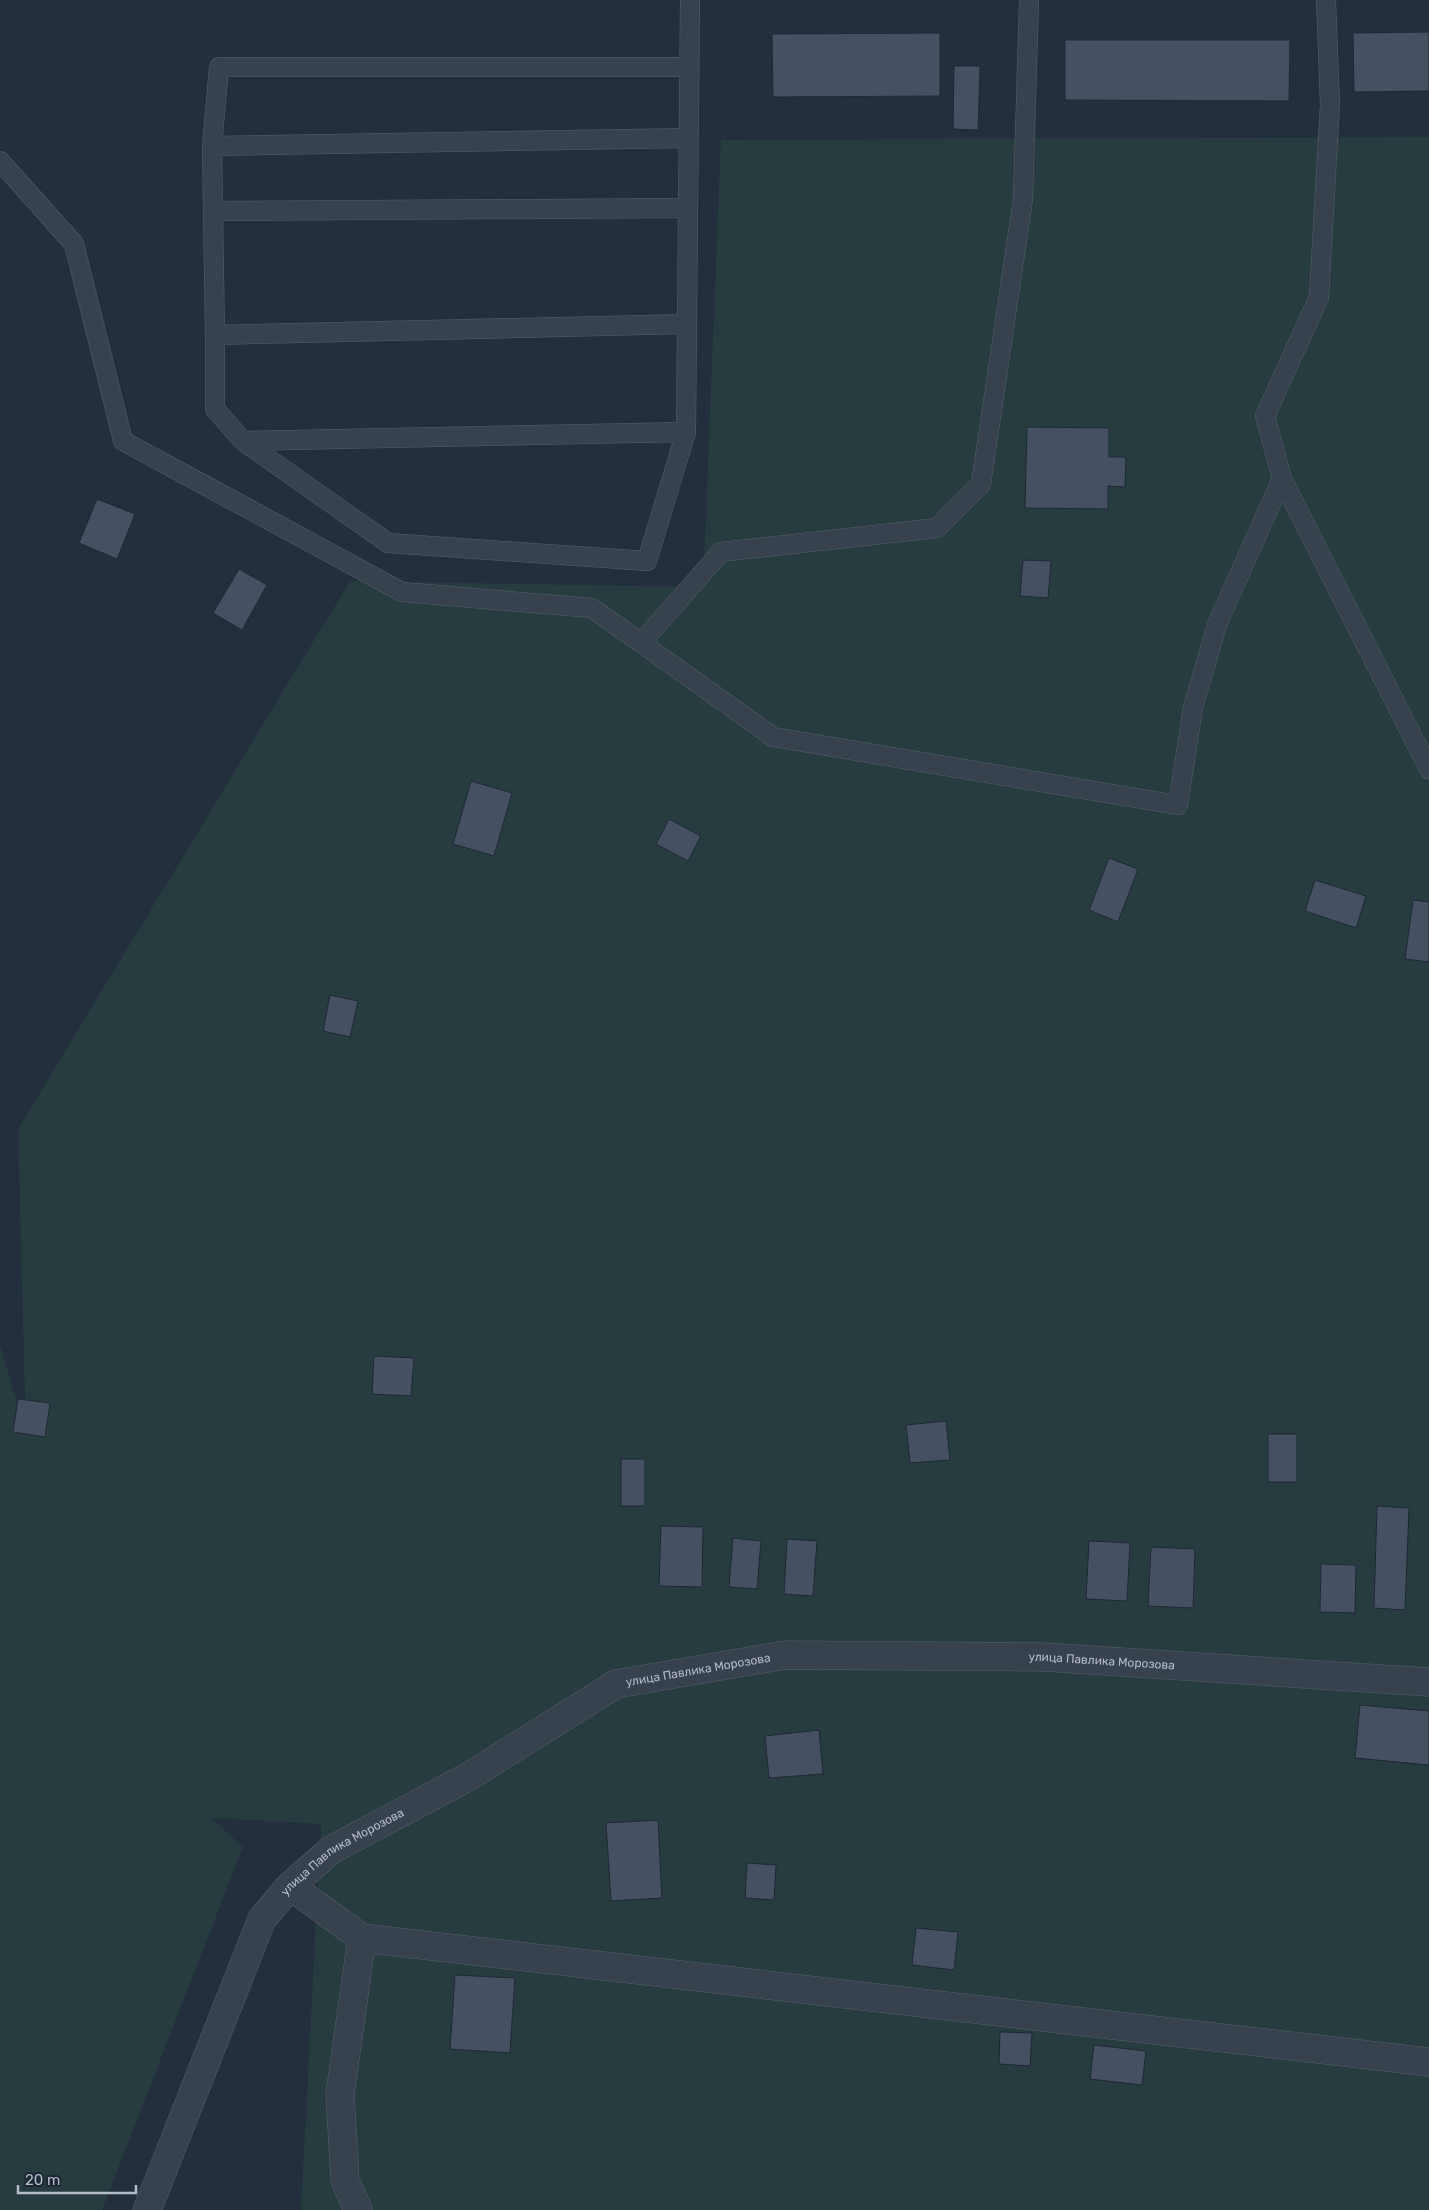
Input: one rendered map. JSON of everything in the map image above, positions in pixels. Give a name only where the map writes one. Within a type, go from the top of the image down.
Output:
[{"type":"street","name":"улица Павлика Морозова","points":[[147,2210],[262,1919],[290,1886],[331,1850],[468,1777],[616,1684],[785,1655],[1044,1657],[1429,1682]]},
{"type":"street","points":[[290,1886],[362,1938],[1429,2062]]},
{"type":"street","points":[[358,2210],[345,2180],[340,2094],[362,1938]]},
{"type":"lane","points":[[689,67],[219,67],[212,146],[216,409],[243,441],[388,543],[648,561],[686,432],[690,0]]},
{"type":"lane","points":[[641,643],[721,552],[937,528],[980,484],[1023,199],[1029,0]]},
{"type":"lane","points":[[1326,0],[1330,104],[1319,297],[1265,416],[1282,479],[1429,769]]},
{"type":"lane","points":[[212,146],[688,138]]},
{"type":"lane","points":[[0,161],[74,244],[123,441],[402,592],[592,608],[774,737],[1178,805],[1193,707],[1218,622],[1282,479]]},
{"type":"lane","points":[[213,211],[688,208]]},
{"type":"lane","points":[[216,335],[687,324]]},
{"type":"lane","points":[[243,441],[686,432]]},
{"type":"green space","points":[[1429,137],[1429,2210],[301,2210],[321,1824],[211,1818],[243,1847],[102,2210],[0,2210],[0,1345],[26,1434],[18,1129],[350,581],[703,587],[721,140]]},
{"type":"building","points":[[1429,32],[1429,91],[1354,92],[1353,33]]},
{"type":"building","points":[[940,33],[940,96],[773,97],[772,34]]},
{"type":"building","points":[[1065,40],[1290,40],[1289,101],[1065,100]]},
{"type":"building","points":[[954,66],[980,66],[978,130],[953,129]]},
{"type":"building","points":[[1027,427],[1109,428],[1109,457],[1126,457],[1125,487],[1108,486],[1108,509],[1025,508]]},
{"type":"building","points":[[97,499],[135,514],[117,559],[79,543]]},
{"type":"building","points":[[1023,560],[1051,561],[1048,598],[1020,596]]},
{"type":"building","points":[[239,569],[267,585],[242,630],[213,613]]},
{"type":"building","points":[[471,781],[512,793],[494,856],[453,844]]},
{"type":"building","points":[[669,819],[701,836],[688,861],[656,844]]},
{"type":"building","points":[[1109,858],[1138,869],[1118,922],[1089,910]]},
{"type":"building","points":[[1315,880],[1366,896],[1356,928],[1305,911]]},
{"type":"building","points":[[1413,900],[1429,902],[1429,962],[1405,959]]},
{"type":"building","points":[[330,995],[358,1001],[350,1037],[323,1031]]},
{"type":"building","points":[[374,1356],[414,1358],[411,1396],[372,1394]]},
{"type":"building","points":[[18,1399],[50,1403],[45,1437],[13,1432]]},
{"type":"building","points":[[946,1421],[950,1460],[910,1463],[906,1425]]},
{"type":"building","points":[[1268,1434],[1297,1434],[1297,1482],[1268,1482]]},
{"type":"building","points":[[621,1459],[645,1459],[645,1506],[621,1506]]},
{"type":"building","points":[[1377,1506],[1409,1508],[1405,1610],[1374,1608]]},
{"type":"building","points":[[661,1526],[703,1527],[702,1587],[659,1586]]},
{"type":"building","points":[[733,1538],[761,1541],[757,1589],[729,1587]]},
{"type":"building","points":[[787,1539],[817,1541],[813,1596],[784,1594]]},
{"type":"building","points":[[1089,1541],[1130,1543],[1127,1601],[1086,1599]]},
{"type":"building","points":[[1151,1547],[1195,1549],[1193,1608],[1148,1606]]},
{"type":"building","points":[[1321,1564],[1356,1565],[1355,1613],[1320,1612]]},
{"type":"building","points":[[1360,1705],[1429,1711],[1429,1765],[1355,1758]]},
{"type":"building","points":[[819,1730],[823,1774],[769,1778],[765,1736]]},
{"type":"building","points":[[658,1820],[662,1898],[611,1901],[606,1823]]},
{"type":"building","points":[[747,1863],[776,1865],[774,1900],[745,1898]]},
{"type":"building","points":[[916,1928],[958,1932],[954,1970],[912,1965]]},
{"type":"building","points":[[455,1975],[515,1978],[510,2053],[450,2049]]},
{"type":"building","points":[[1000,2032],[1032,2033],[1030,2066],[999,2064]]},
{"type":"building","points":[[1094,2045],[1146,2051],[1142,2085],[1090,2079]]}]
